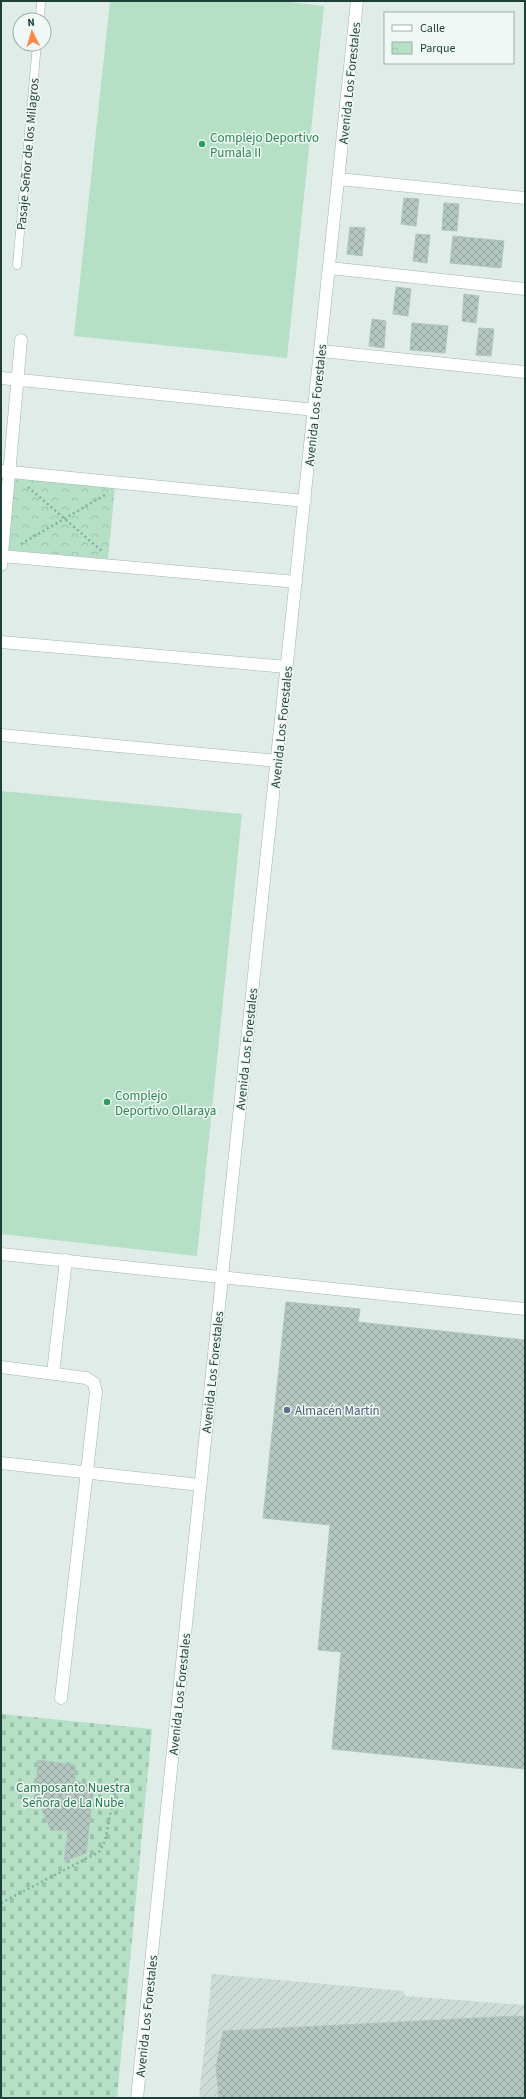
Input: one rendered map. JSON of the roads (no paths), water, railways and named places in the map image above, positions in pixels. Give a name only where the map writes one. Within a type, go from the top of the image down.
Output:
[{"type":"street","name":"Avenida Los Forestales","points":[[137,2098],[357,1]]},
{"type":"street","points":[[339,179],[525,198]]},
{"type":"street","points":[[330,268],[525,289]]},
{"type":"street","points":[[21,340],[18,380],[5,471],[1,559],[109,565],[296,582]]},
{"type":"street","points":[[321,351],[525,372]]},
{"type":"street","points":[[1,378],[315,410]]},
{"type":"street","points":[[5,471],[305,501]]},
{"type":"street","points":[[1,642],[287,667]]},
{"type":"street","points":[[1,735],[277,761]]},
{"type":"street","points":[[1,1254],[525,1310]]},
{"type":"street","points":[[53,1373],[66,1260]]},
{"type":"street","points":[[1,1367],[86,1378],[94,1383],[96,1392],[61,1698]]},
{"type":"street","points":[[1,1463],[200,1486]]},
{"type":"lane","points":[[40,12],[41,1]]},
{"type":"lane","name":"Pasaje Señor de los Milagros","points":[[17,265],[36,52]]},
{"type":"place","name":"Complejo Deportivo Pumala II","points":[[202,144]]},
{"type":"place","name":"Complejo Deportivo Ollaraya","points":[[107,1102]]},
{"type":"place","name":"Almacén Martín","points":[[287,1410]]},
{"type":"park label","name":"Camposanto Nuestra Señora de La Nube","points":[[73,1794]]}]
